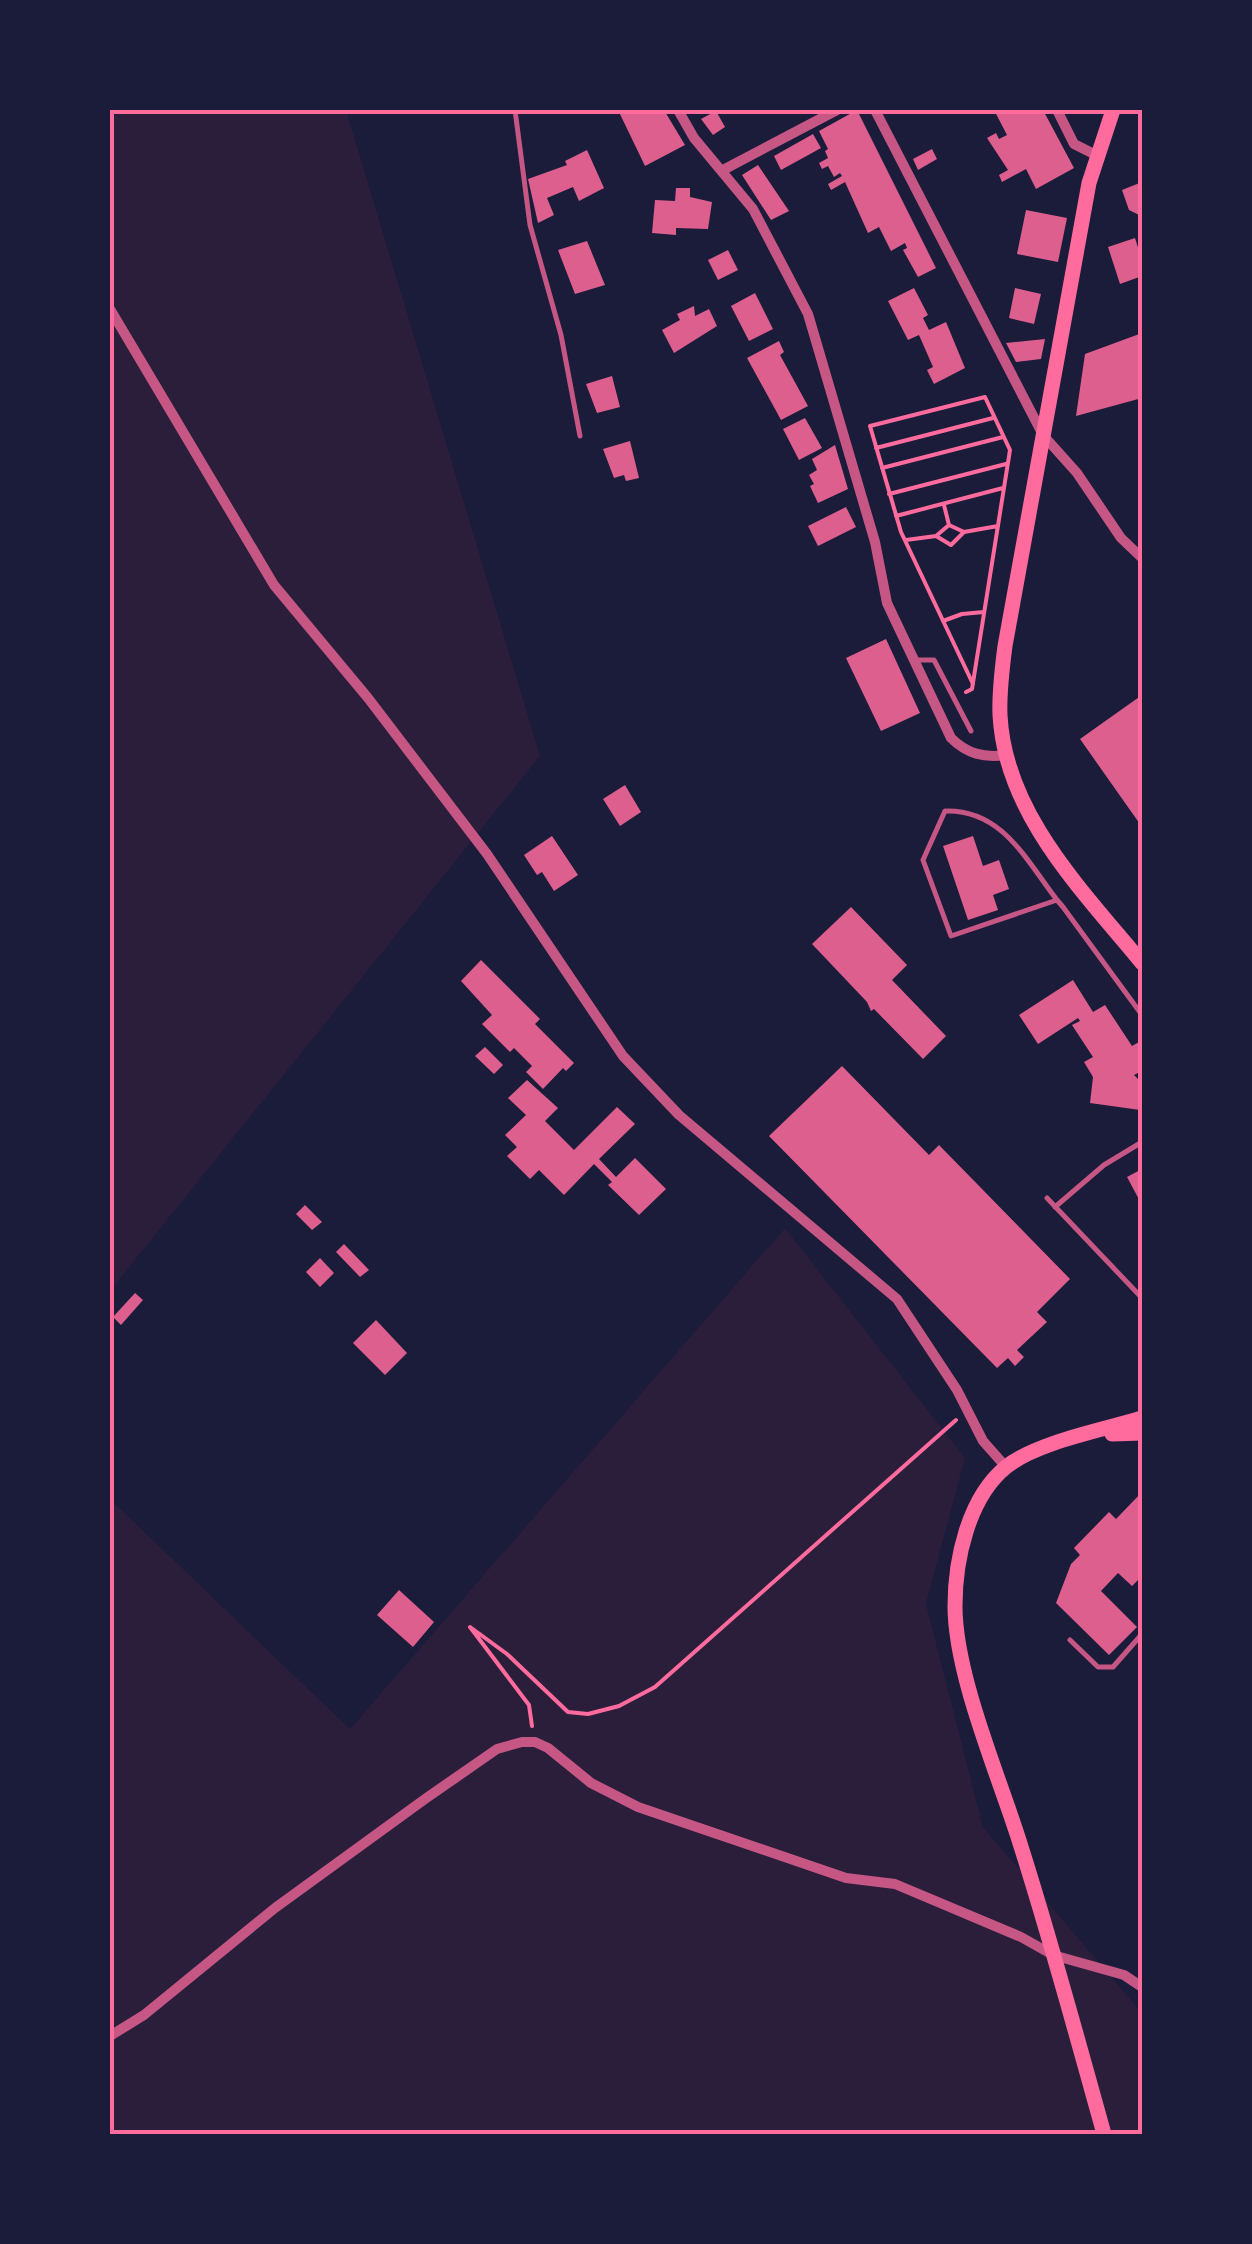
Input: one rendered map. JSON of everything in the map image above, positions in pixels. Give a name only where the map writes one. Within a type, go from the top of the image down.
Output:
[{"type":"main road","points":[[1113,110],[1096,155],[1043,435],[1000,682],[1000,714],[1006,755],[1019,794],[1040,832],[1142,963]]},
{"type":"main road","points":[[1104,2134],[964,1670],[955,1610],[957,1566],[969,1524],[983,1496],[1006,1467],[1056,1442],[1142,1418]]},
{"type":"main road","points":[[1094,1434],[1142,1433]]},
{"type":"street","points":[[678,110],[694,138],[753,209],[808,314],[846,437],[887,603],[951,738],[961,748],[985,756],[1006,755]]},
{"type":"street","points":[[723,170],[837,110]]},
{"type":"street","points":[[875,110],[1043,435],[1077,473],[1120,538],[1142,558]]},
{"type":"street","points":[[1057,110],[1074,144],[1096,155]]},
{"type":"street","points":[[110,308],[274,585],[368,698],[487,854],[622,1056],[679,1115],[897,1299],[984,1441],[1006,1467]]},
{"type":"street","points":[[110,2036],[144,2015],[276,1908],[424,1799],[497,1749],[522,1742],[548,1748],[590,1782],[638,1806],[846,1878],[895,1884],[1021,1937],[1053,1955],[1124,1975],[1142,1986]]},
{"type":"lane","points":[[515,110],[530,225],[560,336],[580,436]]},
{"type":"lane","points":[[913,660],[934,660],[971,731]]},
{"type":"lane","points":[[1058,900],[951,936],[922,860],[945,811],[966,810],[1002,830],[1058,900],[1142,1014]]},
{"type":"lane","points":[[1055,1206],[1104,1165],[1142,1142]]},
{"type":"lane","points":[[1047,1198],[1142,1298]]},
{"type":"lane","points":[[1070,1640],[1098,1667],[1112,1667],[1142,1634]]},
{"type":"path","points":[[985,396],[1004,436],[1010,450],[972,687],[904,540],[870,426],[985,396]]},
{"type":"path","points":[[876,448],[995,418]]},
{"type":"path","points":[[882,468],[1004,436]]},
{"type":"path","points":[[890,494],[1008,463]]},
{"type":"path","points":[[896,516],[1004,488]]},
{"type":"path","points":[[944,504],[948,525]]},
{"type":"path","points":[[948,525],[964,532],[998,526]]},
{"type":"path","points":[[904,540],[936,536],[948,525]]},
{"type":"path","points":[[936,536],[952,545],[964,532]]},
{"type":"path","points":[[943,621],[984,612]]},
{"type":"path","points":[[522,1742],[533,1725],[529,1706],[470,1627],[507,1654],[568,1712],[588,1714],[619,1706],[655,1688],[968,1410]]},
{"type":"shaded area","points":[[110,110],[346,110],[540,756],[110,1291]]},
{"type":"shaded area","points":[[785,1228],[965,1458],[926,1604],[983,1827],[1142,2013],[1142,2134],[110,2134],[110,1499],[350,1729]]},
{"type":"building","points":[[618,110],[664,110],[685,145],[645,166]]},
{"type":"building","points":[[857,110],[936,268],[918,277],[903,250],[907,248],[905,243],[891,251],[879,227],[868,233],[845,182],[831,190],[828,184],[842,176],[840,173],[834,177],[828,166],[822,169],[819,163],[828,158],[828,149],[819,131]]},
{"type":"building","points":[[994,110],[1043,110],[1074,168],[1036,189],[1026,169],[1002,182],[999,175],[1008,170],[987,138],[996,133],[999,139],[1007,135]]},
{"type":"building","points":[[716,111],[725,127],[713,135],[701,119]]},
{"type":"building","points":[[813,134],[821,148],[781,170],[774,156]]},
{"type":"building","points":[[932,149],[937,159],[918,170],[913,159]]},
{"type":"building","points":[[587,150],[604,188],[579,201],[573,187],[547,198],[554,215],[538,223],[528,179],[567,165],[565,161]]},
{"type":"building","points":[[758,165],[789,211],[771,220],[742,175]]},
{"type":"building","points":[[1142,182],[1139,215],[1129,210],[1122,190]]},
{"type":"building","points":[[676,188],[690,188],[690,197],[712,202],[708,229],[676,228],[676,235],[652,233],[655,200],[675,201]]},
{"type":"building","points":[[1026,210],[1067,218],[1058,262],[1017,254]]},
{"type":"building","points":[[1135,238],[1142,276],[1120,284],[1108,247]]},
{"type":"building","points":[[587,241],[605,285],[575,294],[558,250]]},
{"type":"building","points":[[728,250],[738,270],[718,280],[708,260]]},
{"type":"building","points":[[914,288],[928,315],[923,318],[929,330],[946,322],[965,368],[934,384],[927,370],[933,367],[919,335],[908,340],[888,301]]},
{"type":"building","points":[[1015,288],[1041,294],[1034,324],[1009,318]]},
{"type":"building","points":[[755,293],[773,329],[749,341],[731,306]]},
{"type":"building","points":[[694,306],[695,316],[709,309],[717,326],[674,353],[662,330],[680,320],[677,314]]},
{"type":"building","points":[[1142,333],[1142,398],[1076,416],[1085,354]]},
{"type":"building","points":[[1045,339],[1041,359],[1016,362],[1006,343]]},
{"type":"building","points":[[779,341],[784,352],[780,355],[808,406],[781,420],[747,358]]},
{"type":"building","points":[[612,376],[620,407],[597,413],[586,384]]},
{"type":"building","points":[[805,418],[822,448],[799,460],[783,429]]},
{"type":"building","points":[[630,441],[639,478],[614,478],[603,449]]},
{"type":"building","points":[[835,445],[848,489],[818,503],[810,486],[814,484],[809,475],[817,470],[812,459]]},
{"type":"building","points":[[846,507],[856,527],[818,546],[808,526]]},
{"type":"building","points":[[886,639],[920,713],[881,731],[846,658]]},
{"type":"building","points":[[1142,695],[1142,827],[1080,739]]},
{"type":"building","points":[[625,785],[641,812],[620,826],[603,799]]},
{"type":"building","points":[[552,836],[578,875],[554,891],[524,855]]},
{"type":"building","points":[[973,836],[983,866],[999,860],[1009,889],[993,895],[998,910],[968,920],[943,846]]},
{"type":"building","points":[[851,907],[907,965],[892,980],[946,1036],[923,1059],[874,1009],[871,1011],[812,944]]},
{"type":"building","points":[[481,960],[540,1019],[535,1024],[574,1063],[566,1071],[563,1068],[543,1089],[526,1072],[532,1066],[514,1048],[510,1052],[482,1024],[492,1015],[461,981]]},
{"type":"building","points":[[1073,980],[1093,1012],[1105,1005],[1132,1046],[1139,1042],[1142,1047],[1142,1071],[1134,1075],[1142,1083],[1140,1110],[1090,1103],[1093,1077],[1084,1062],[1093,1057],[1072,1025],[1080,1021],[1078,1018],[1038,1044],[1019,1015]]},
{"type":"building","points":[[485,1047],[503,1065],[494,1074],[475,1056]]},
{"type":"building","points":[[842,1066],[929,1155],[939,1145],[1070,1279],[1037,1312],[1047,1322],[1017,1350],[1024,1357],[1015,1366],[1008,1358],[997,1368],[769,1136]]},
{"type":"building","points":[[527,1080],[558,1108],[545,1121],[574,1150],[617,1107],[635,1124],[599,1159],[616,1177],[635,1158],[666,1189],[639,1215],[608,1185],[612,1182],[594,1164],[564,1195],[539,1170],[530,1179],[507,1156],[517,1147],[505,1135],[526,1115],[508,1098]]},
{"type":"building","points":[[1142,1169],[1142,1205],[1127,1177]]},
{"type":"building","points":[[305,1205],[322,1222],[312,1230],[296,1214]]},
{"type":"building","points":[[344,1244],[369,1270],[360,1277],[336,1252]]},
{"type":"building","points":[[320,1258],[334,1273],[320,1287],[306,1272]]},
{"type":"building","points":[[135,1293],[143,1300],[121,1325],[113,1317]]},
{"type":"building","points":[[376,1320],[407,1353],[385,1375],[353,1343]]},
{"type":"building","points":[[1142,1492],[1142,1584],[1138,1580],[1132,1586],[1118,1573],[1101,1591],[1137,1627],[1109,1655],[1056,1603],[1071,1564],[1080,1555],[1074,1548],[1109,1512],[1116,1519]]},
{"type":"building","points":[[399,1590],[434,1622],[413,1647],[377,1615]]}]
